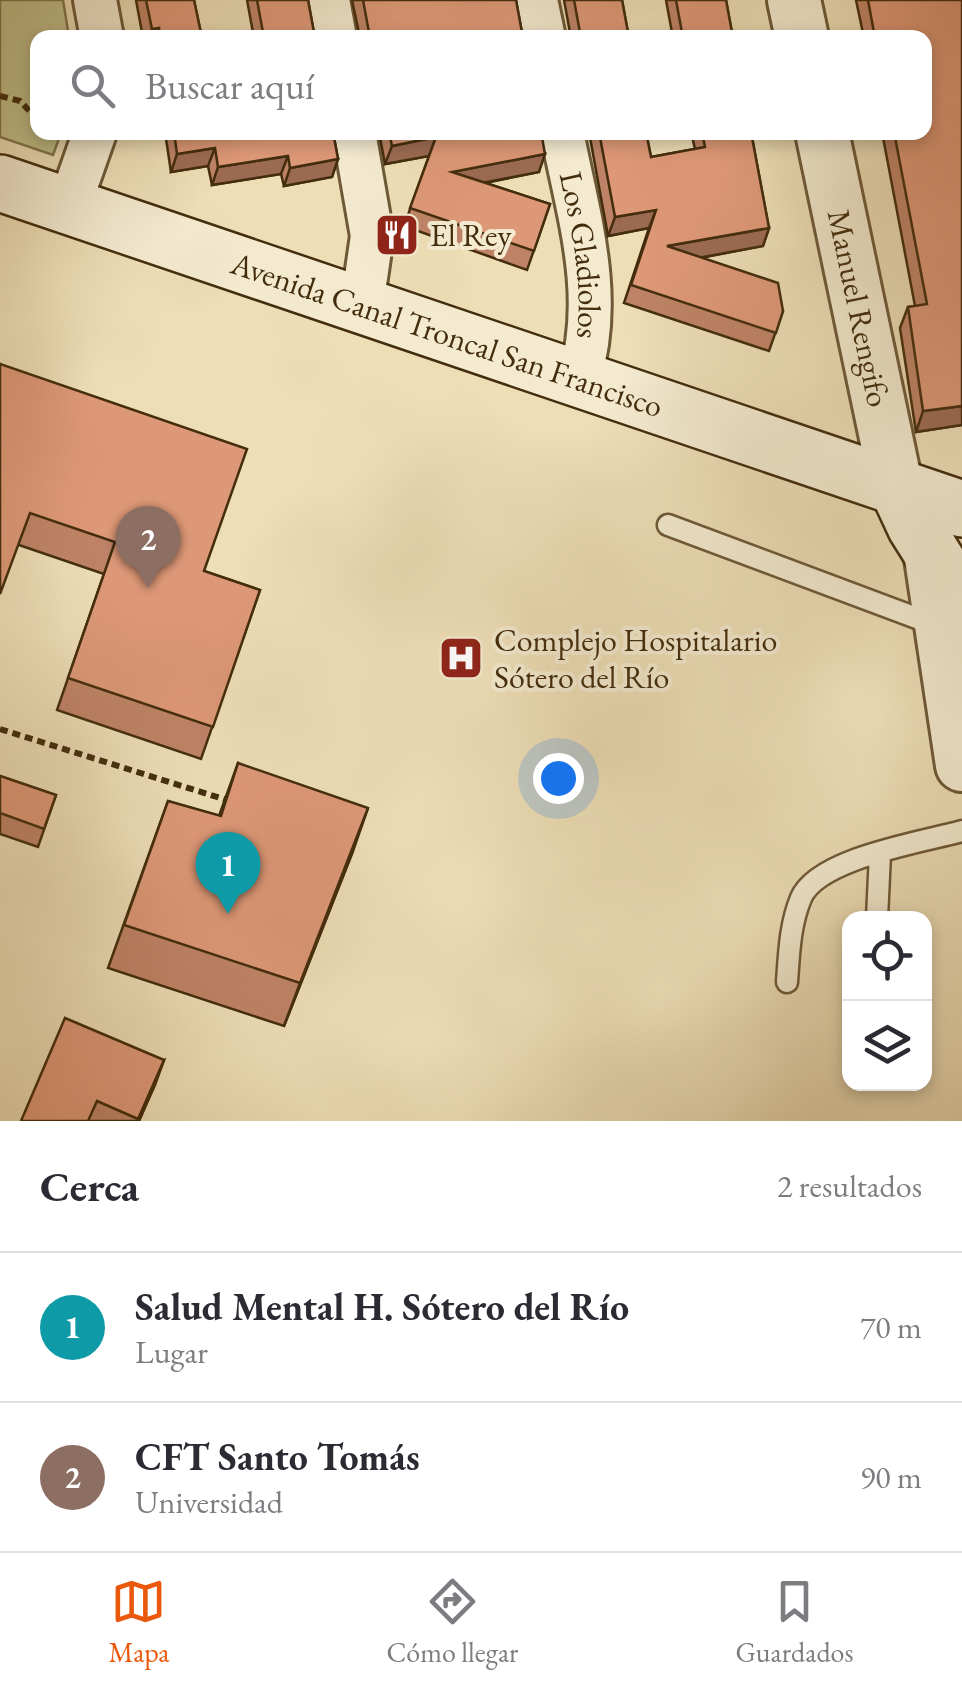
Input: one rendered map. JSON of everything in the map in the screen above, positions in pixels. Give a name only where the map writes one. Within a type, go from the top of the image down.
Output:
[{"type":"main road","name":"Avenida Canal Troncal San Francisco","points":[[0,183],[896,485]]},
{"type":"main road","points":[[896,485],[951,531],[952,636]]},
{"type":"street","points":[[95,0],[101,30]]},
{"type":"street","points":[[328,0],[334,30]]},
{"type":"street","points":[[536,0],[542,30]]},
{"type":"street","points":[[794,0],[800,30]]},
{"type":"street","points":[[69,206],[93,140]]},
{"type":"street","points":[[355,140],[372,236],[362,305]]},
{"type":"street","name":"Los Gladiolos","points":[[564,140],[593,296],[588,350],[579,378]]},
{"type":"street","name":"Manuel Rengifo","points":[[824,140],[896,485]]},
{"type":"street","points":[[952,636],[962,765]]},
{"type":"lane","points":[[668,526],[952,636]]},
{"type":"lane","points":[[787,982],[791,932],[802,894],[828,870],[962,831]]},
{"type":"lane","points":[[878,911],[880,854]]},
{"type":"path","points":[[0,96],[20,100],[30,111]]},
{"type":"path","points":[[0,730],[250,807]]},
{"type":"shaded area","points":[[0,0],[63,0],[68,30],[30,30],[30,140],[58,140],[53,155],[0,137]]},
{"type":"building","points":[[146,0],[194,0],[200,30],[152,29]]},
{"type":"building","points":[[257,0],[308,0],[314,30],[263,30]]},
{"type":"building","points":[[363,0],[516,0],[522,30],[369,30]]},
{"type":"building","points":[[574,0],[622,0],[628,30],[580,30]]},
{"type":"building","points":[[676,0],[726,0],[732,30],[682,30]]},
{"type":"building","points":[[868,0],[962,0],[962,406],[923,411],[908,307],[927,304],[896,140],[932,140],[932,30],[874,30]]},
{"type":"building","points":[[175,140],[334,140],[338,159],[290,168],[288,156],[218,167],[215,148],[177,154]]},
{"type":"building","points":[[391,140],[421,140],[392,146]]},
{"type":"building","points":[[435,140],[542,140],[545,154],[452,172],[550,204],[534,251],[410,208]]},
{"type":"building","points":[[601,140],[648,140],[651,157],[705,147],[704,140],[752,140],[769,228],[667,246],[778,283],[783,311],[776,333],[631,285],[656,210],[615,217]]},
{"type":"building","points":[[0,364],[247,449],[204,571],[260,590],[213,727],[68,678],[115,542],[30,513],[0,594]]},
{"type":"building","points":[[238,763],[368,808],[300,983],[124,925],[168,801],[221,816]]},
{"type":"building","points":[[0,776],[56,795],[44,829],[0,813]]},
{"type":"building","points":[[65,1018],[164,1060],[138,1119],[97,1101],[88,1121],[21,1121]]},
{"type":"place","name":"El Rey","points":[[397,235]]},
{"type":"place","name":"CFT Santo Tomás","points":[[148,588]]},
{"type":"place","name":"Complejo Hospitalario Sótero del Río","points":[[461,658]]},
{"type":"place","name":"Salud Mental H. Sótero del Río","points":[[228,914]]}]
